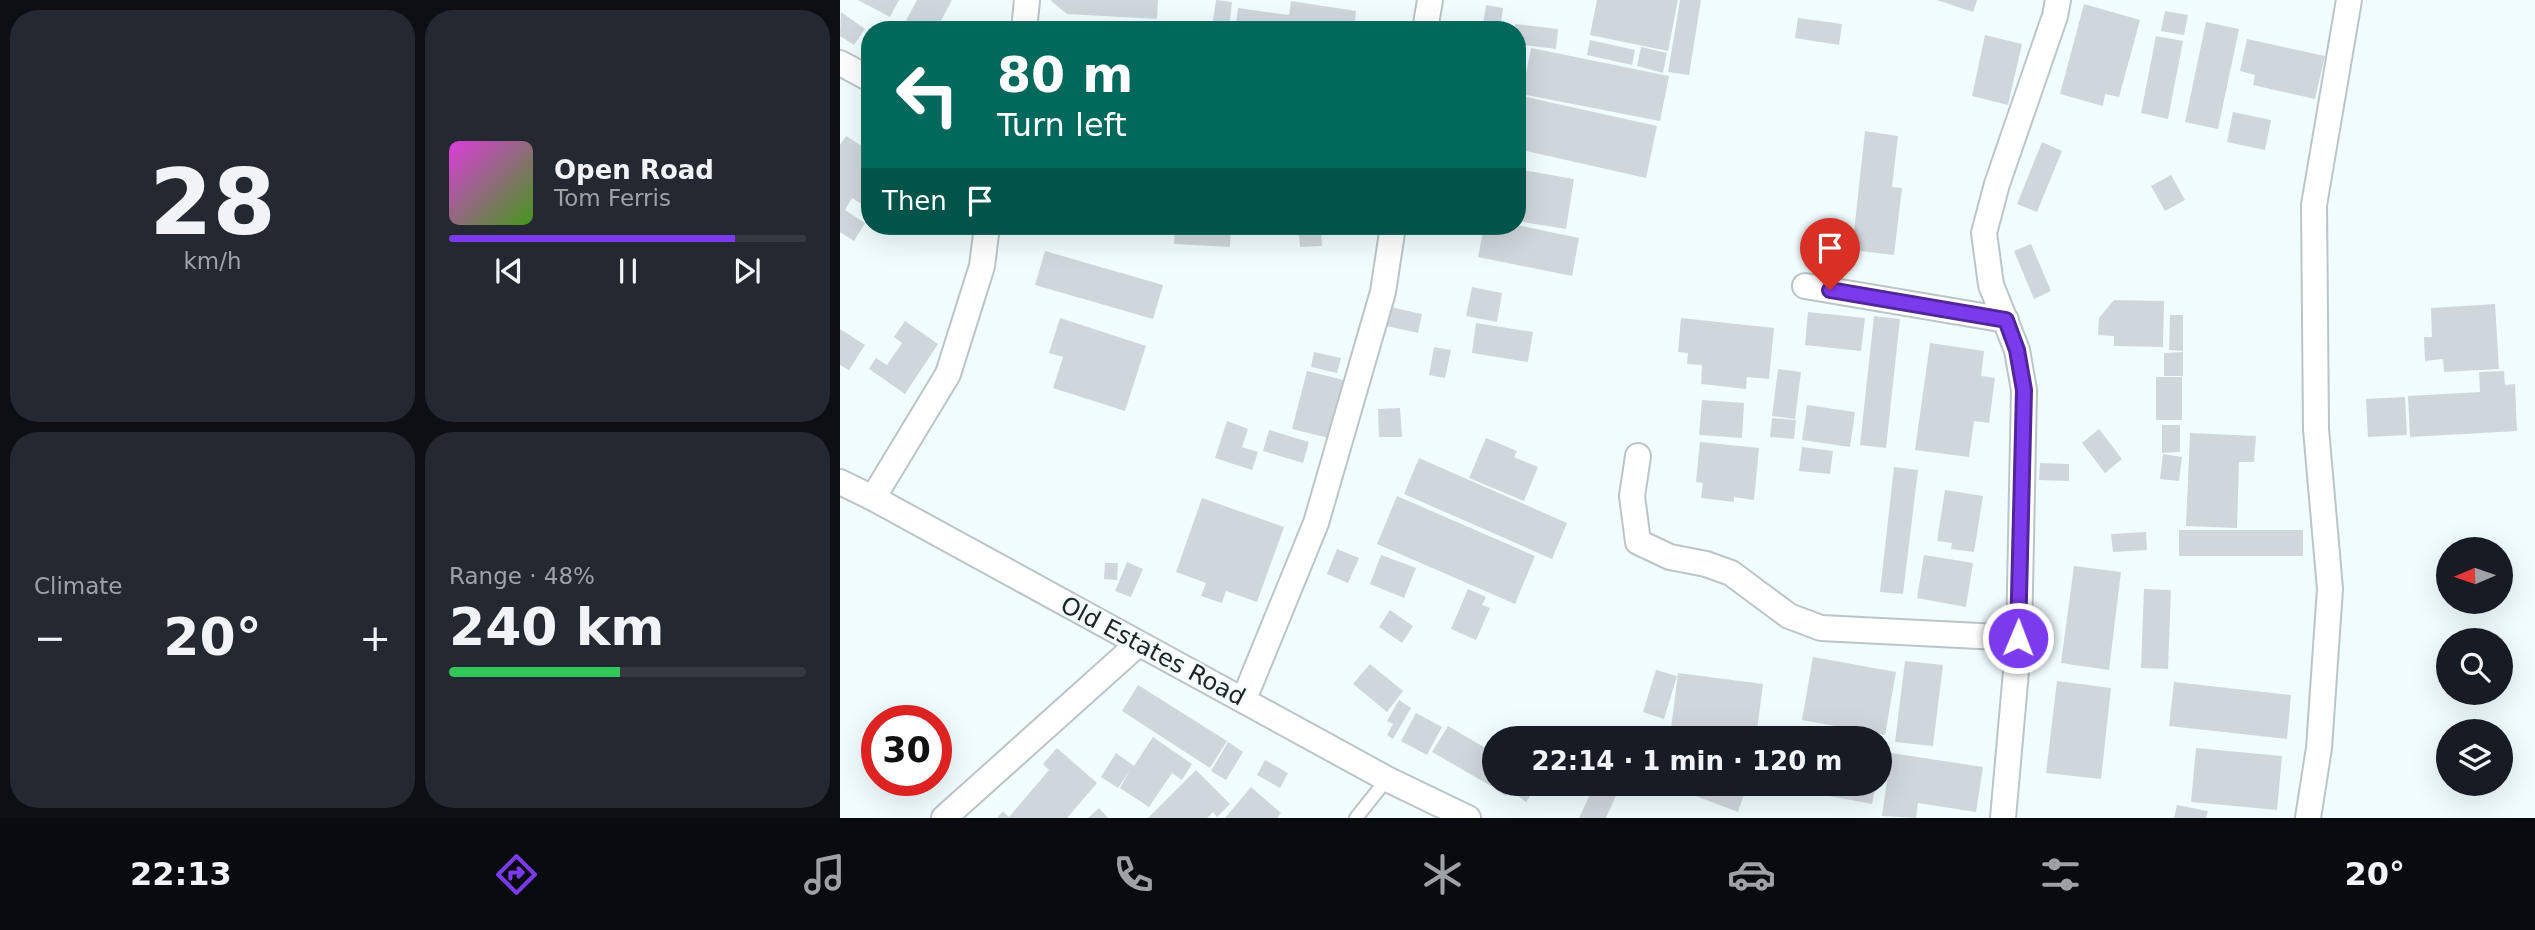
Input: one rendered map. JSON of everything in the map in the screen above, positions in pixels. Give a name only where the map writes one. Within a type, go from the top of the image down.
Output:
[{"type":"street","points":[[1025,21],[1027,0]]},
{"type":"street","points":[[1426,21],[1430,0]]},
{"type":"street","points":[[2003,818],[2018,638],[2024,390],[2017,350],[1992,285],[1984,233],[1997,184],[2055,16],[2058,0]]},
{"type":"street","points":[[2308,818],[2319,748],[2330,589],[2316,429],[2314,205],[2349,0]]},
{"type":"street","points":[[840,63],[861,74]]},
{"type":"street","points":[[873,498],[948,374],[982,265],[986,235]]},
{"type":"street","points":[[1244,699],[1316,523],[1383,292],[1391,235]]},
{"type":"street","points":[[1805,286],[2006,320]]},
{"type":"street","points":[[1638,456],[1632,496],[1638,542],[1670,557],[1706,564],[1731,573],[1789,616],[1821,628],[2018,638]]},
{"type":"street","name":"Old Estates Road","points":[[840,482],[1387,779],[1468,818]]},
{"type":"street","points":[[949,816],[1138,644]]},
{"type":"lane","points":[[1356,818],[1387,779]]},
{"type":"building","points":[[858,0],[899,0],[890,17]]},
{"type":"building","points":[[917,0],[952,0],[941,21],[906,21]]},
{"type":"building","points":[[1050,0],[1158,0],[1157,19],[1067,14]]},
{"type":"building","points":[[1216,0],[1232,2],[1230,21],[1213,21]]},
{"type":"building","points":[[1597,0],[1678,0],[1668,51],[1590,35]]},
{"type":"building","points":[[1680,0],[1701,0],[1689,75],[1668,72]]},
{"type":"building","points":[[1937,0],[1977,0],[1973,12]]},
{"type":"building","points":[[1291,1],[1356,11],[1355,21],[1236,21],[1238,8],[1289,15]]},
{"type":"building","points":[[2084,4],[2140,20],[2119,97],[2105,94],[2103,106],[2060,94]]},
{"type":"building","points":[[1486,5],[1503,8],[1501,21],[1483,21]]},
{"type":"building","points":[[2165,11],[2188,15],[2184,35],[2161,31]]},
{"type":"building","points":[[841,12],[861,26],[861,35],[854,45],[840,36]]},
{"type":"building","points":[[1798,18],[1842,24],[1839,45],[1795,38]]},
{"type":"building","points":[[2206,22],[2239,29],[2218,129],[2185,122]]},
{"type":"building","points":[[1526,25],[1558,29],[1556,49],[1526,45]]},
{"type":"building","points":[[1985,35],[2022,44],[2008,105],[1972,96]]},
{"type":"building","points":[[2156,36],[2183,41],[2168,119],[2141,113]]},
{"type":"building","points":[[2247,39],[2325,56],[2315,99],[2253,85],[2255,75],[2240,71]]},
{"type":"building","points":[[1590,40],[1635,50],[1632,65],[1587,55]]},
{"type":"building","points":[[1641,47],[1667,53],[1663,73],[1637,66]]},
{"type":"building","points":[[1531,48],[1669,76],[1660,121],[1526,95],[1526,74]]},
{"type":"building","points":[[1526,97],[1657,126],[1646,178],[1526,151]]},
{"type":"building","points":[[2233,112],[2271,120],[2265,150],[2227,142]]},
{"type":"building","points":[[1865,131],[1898,136],[1892,187],[1902,188],[1894,255],[1852,250]]},
{"type":"building","points":[[846,136],[861,145],[861,204],[852,198],[845,210],[861,220],[861,230],[854,241],[840,232],[840,145]]},
{"type":"building","points":[[2042,142],[2062,151],[2037,212],[2017,204]]},
{"type":"building","points":[[1526,171],[1574,179],[1566,229],[1526,222]]},
{"type":"building","points":[[2171,175],[2185,200],[2165,211],[2151,186]]},
{"type":"building","points":[[1526,227],[1579,238],[1572,276],[1478,257],[1482,235],[1526,235]]},
{"type":"building","points":[[1174,235],[1231,235],[1230,247],[1174,244]]},
{"type":"building","points":[[1299,235],[1321,235],[1322,246],[1300,247]]},
{"type":"building","points":[[2031,244],[2051,291],[2034,299],[2014,251]]},
{"type":"building","points":[[1045,251],[1163,285],[1153,319],[1035,285]]},
{"type":"building","points":[[1472,287],[1502,293],[1497,322],[1466,316]]},
{"type":"building","points":[[2114,300],[2164,301],[2163,347],[2114,346],[2114,336],[2098,335],[2099,318]]},
{"type":"building","points":[[2495,304],[2499,369],[2444,372],[2443,359],[2425,361],[2424,337],[2432,337],[2431,308]]},
{"type":"building","points":[[1386,306],[1422,314],[1418,333],[1382,325]]},
{"type":"building","points":[[1808,312],[1865,318],[1861,351],[1805,345]]},
{"type":"building","points":[[2170,315],[2183,315],[2183,351],[2169,350]]},
{"type":"building","points":[[1874,316],[1900,319],[1886,448],[1860,445]]},
{"type":"building","points":[[1060,318],[1146,346],[1125,411],[1053,388],[1063,357],[1049,353]]},
{"type":"building","points":[[1681,318],[1774,328],[1769,379],[1747,377],[1746,389],[1701,384],[1702,365],[1687,364],[1688,353],[1678,352]]},
{"type":"building","points":[[905,321],[938,344],[905,394],[869,369],[876,358],[887,365],[902,343],[894,337]]},
{"type":"building","points":[[1476,323],[1533,332],[1528,362],[1472,353]]},
{"type":"building","points":[[840,329],[865,345],[849,370],[840,365]]},
{"type":"building","points":[[1930,343],[1984,351],[1981,376],[1995,378],[1989,423],[1974,421],[1969,457],[1915,450]]},
{"type":"building","points":[[1434,347],[1451,350],[1445,378],[1429,375]]},
{"type":"building","points":[[1314,352],[1341,358],[1337,373],[1311,367]]},
{"type":"building","points":[[2183,352],[2183,376],[2164,376],[2164,353]]},
{"type":"building","points":[[1778,369],[1801,372],[1795,419],[1772,416]]},
{"type":"building","points":[[1307,371],[1348,381],[1333,439],[1292,429]]},
{"type":"building","points":[[2504,371],[2505,385],[2515,384],[2517,431],[2410,437],[2408,396],[2480,392],[2479,372]]},
{"type":"building","points":[[2156,377],[2182,377],[2182,420],[2156,420]]},
{"type":"building","points":[[2405,397],[2407,435],[2368,437],[2366,399]]},
{"type":"building","points":[[1702,400],[1744,403],[1742,438],[1699,435]]},
{"type":"building","points":[[1807,405],[1855,412],[1850,447],[1802,440]]},
{"type":"building","points":[[1400,408],[1402,437],[1379,437],[1378,409]]},
{"type":"building","points":[[1772,418],[1796,420],[1794,439],[1770,437]]},
{"type":"building","points":[[1227,421],[1248,429],[1242,447],[1258,452],[1252,470],[1215,458]]},
{"type":"building","points":[[2162,425],[2180,425],[2180,452],[2162,453]]},
{"type":"building","points":[[2099,429],[2122,459],[2105,473],[2082,443]]},
{"type":"building","points":[[1269,430],[1309,442],[1303,463],[1263,451]]},
{"type":"building","points":[[2190,433],[2256,436],[2254,462],[2239,462],[2237,528],[2186,526]]},
{"type":"building","points":[[1486,438],[1517,451],[1514,457],[1538,467],[1524,501],[1469,478]]},
{"type":"building","points":[[1700,442],[1759,448],[1754,500],[1734,497],[1734,502],[1701,498],[1703,483],[1696,482]]},
{"type":"building","points":[[1802,447],[1833,451],[1830,474],[1799,471]]},
{"type":"building","points":[[2163,454],[2182,457],[2179,481],[2160,479]]},
{"type":"building","points":[[1419,458],[1567,523],[1552,559],[1404,494]]},
{"type":"building","points":[[2040,463],[2069,464],[2069,481],[2039,480]]},
{"type":"building","points":[[1894,467],[1918,470],[1903,594],[1880,592]]},
{"type":"building","points":[[1945,490],[1983,496],[1974,552],[1951,549],[1952,543],[1937,541]]},
{"type":"building","points":[[1397,496],[1535,556],[1515,604],[1377,544]]},
{"type":"building","points":[[1202,498],[1284,527],[1257,602],[1226,591],[1222,603],[1201,596],[1206,583],[1176,572]]},
{"type":"building","points":[[2179,530],[2303,530],[2303,556],[2179,556]]},
{"type":"building","points":[[2146,532],[2147,550],[2113,552],[2111,534]]},
{"type":"building","points":[[1337,549],[1359,558],[1348,583],[1327,574]]},
{"type":"building","points":[[1381,555],[1416,568],[1404,598],[1370,584]]},
{"type":"building","points":[[1924,555],[1973,563],[1966,607],[1917,598]]},
{"type":"building","points":[[1127,562],[1143,569],[1131,597],[1115,591]]},
{"type":"building","points":[[1105,563],[1118,563],[1117,580],[1104,579]]},
{"type":"building","points":[[2074,566],[2121,572],[2109,670],[2061,663]]},
{"type":"building","points":[[1468,589],[1486,597],[1482,605],[1490,608],[1476,640],[1451,629]]},
{"type":"building","points":[[2144,589],[2171,590],[2168,669],[2141,668]]},
{"type":"building","points":[[1390,610],[1413,626],[1402,643],[1379,627]]},
{"type":"building","points":[[1813,657],[1896,672],[1887,726],[1835,726],[1802,720]]},
{"type":"building","points":[[1905,661],[1943,665],[1933,746],[1895,742]]},
{"type":"building","points":[[1370,664],[1403,691],[1387,712],[1353,684]]},
{"type":"building","points":[[1656,670],[1677,676],[1664,719],[1643,712]]},
{"type":"building","points":[[1678,673],[1763,684],[1758,726],[1671,726]]},
{"type":"building","points":[[2057,681],[2111,688],[2101,779],[2046,773]]},
{"type":"building","points":[[2174,682],[2291,695],[2287,739],[2169,726]]},
{"type":"building","points":[[1138,685],[1227,741],[1210,768],[1122,711]]},
{"type":"building","points":[[1399,700],[1411,708],[1393,739],[1387,735],[1393,724],[1387,721]]},
{"type":"building","points":[[1416,713],[1442,727],[1427,755],[1401,741]]},
{"type":"building","points":[[1448,726],[1482,746],[1482,781],[1432,752]]},
{"type":"building","points":[[1153,737],[1192,764],[1182,780],[1172,773],[1149,807],[1120,788],[1130,770],[1118,788],[1101,777],[1116,753],[1134,766]]},
{"type":"building","points":[[1228,742],[1243,752],[1226,780],[1211,771]]},
{"type":"building","points":[[1057,748],[1097,783],[1067,818],[997,818],[1003,811],[1009,817],[1049,770],[1043,764]]},
{"type":"building","points":[[2196,748],[2282,756],[2277,810],[2191,802]]},
{"type":"building","points":[[1892,753],[1983,767],[1976,812],[1918,803],[1916,818],[1882,816],[1885,796],[1892,796]]},
{"type":"building","points":[[1265,760],[1288,773],[1280,788],[1257,775]]},
{"type":"building","points":[[1196,770],[1230,804],[1217,817],[1213,812],[1207,818],[1148,818]]},
{"type":"building","points":[[1251,787],[1281,813],[1277,818],[1225,818]]},
{"type":"building","points":[[1518,796],[1530,796],[1526,802]]},
{"type":"building","points":[[1589,796],[1616,796],[1606,818],[1579,818]]},
{"type":"building","points":[[1696,796],[1743,796],[1738,812]]},
{"type":"building","points":[[1829,796],[1874,796],[1872,804]]},
{"type":"building","points":[[2177,805],[2208,811],[2206,818],[2174,818]]},
{"type":"building","points":[[1099,808],[1108,818],[1088,818]]},
{"type":"route","points":[[1830,290],[2006,320],[2017,350],[2024,390],[2018,638]]}]
